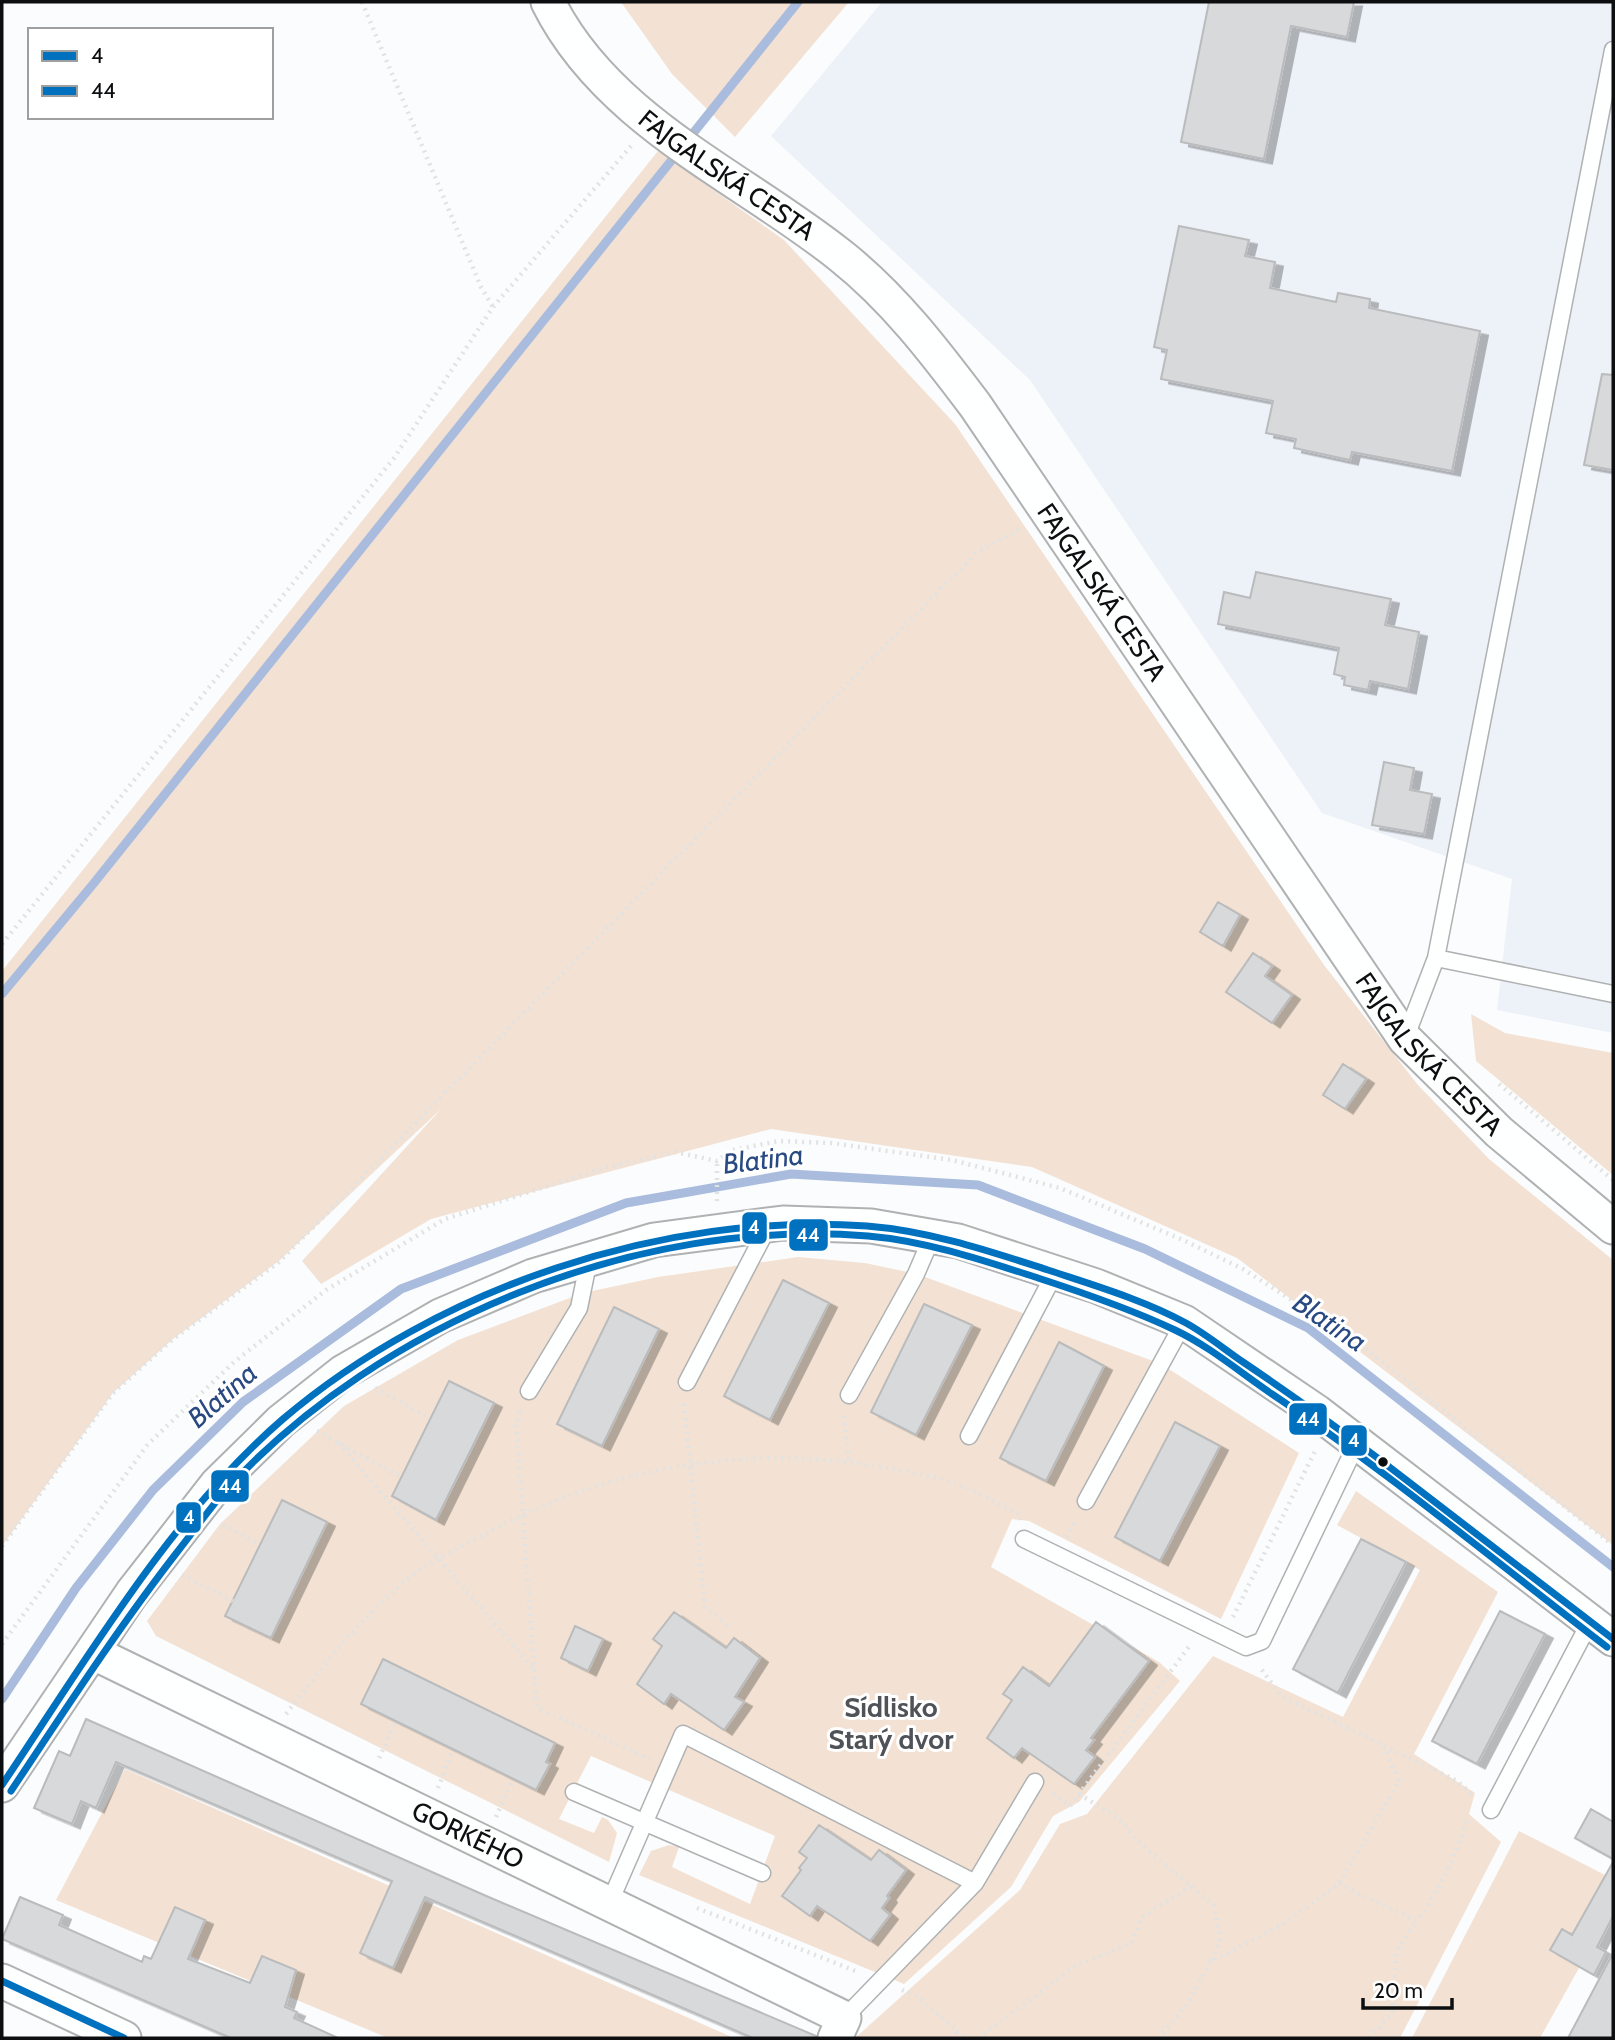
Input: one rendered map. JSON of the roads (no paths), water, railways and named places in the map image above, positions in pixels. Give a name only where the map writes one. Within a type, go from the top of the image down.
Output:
[{"type":"street","name":"FAJGALSKÁ CESTA","points":[[548,2],[580,55],[604,82],[699,156],[842,256],[888,298],[975,405],[1405,1039],[1499,1132],[1613,1227]]},
{"type":"street","points":[[2,1785],[94,1653],[132,1593],[217,1484],[281,1421],[343,1372],[440,1316],[533,1276],[654,1240],[769,1225],[871,1226],[958,1241],[1055,1273],[1184,1322],[1357,1443],[1602,1631]]},
{"type":"street","name":"GORKÉHO","points":[[94,1653],[609,1904],[840,2028]]},
{"type":"street","points":[[2,1981],[124,2038]]},
{"type":"lane","points":[[1405,1039],[1436,958],[1613,50]]},
{"type":"lane","points":[[1436,958],[1613,993]]},
{"type":"lane","points":[[687,1382],[769,1225]]},
{"type":"lane","points":[[849,1395],[921,1264],[932,1237]]},
{"type":"lane","points":[[528,1391],[579,1308],[589,1259]]},
{"type":"lane","points":[[969,1436],[1055,1273]]},
{"type":"lane","points":[[1086,1501],[1184,1322]]},
{"type":"lane","points":[[1024,1539],[1246,1647],[1262,1641],[1357,1443]]},
{"type":"lane","points":[[1491,1810],[1602,1631]]},
{"type":"lane","points":[[609,1904],[683,1734],[975,1883]]},
{"type":"lane","points":[[840,2028],[975,1883],[1035,1782]]},
{"type":"lane","points":[[574,1792],[762,1872]]},
{"type":"waterway","points":[[2,994],[94,883],[798,2]]},
{"type":"waterway","name":"Blatina","points":[[2,1699],[76,1588],[153,1490],[243,1402],[401,1289],[626,1203],[791,1174],[978,1185],[1145,1249],[1308,1328],[1613,1567]]},
{"type":"district","name":"Sídlisko Starý dvor","points":[[891,1723]]}]
